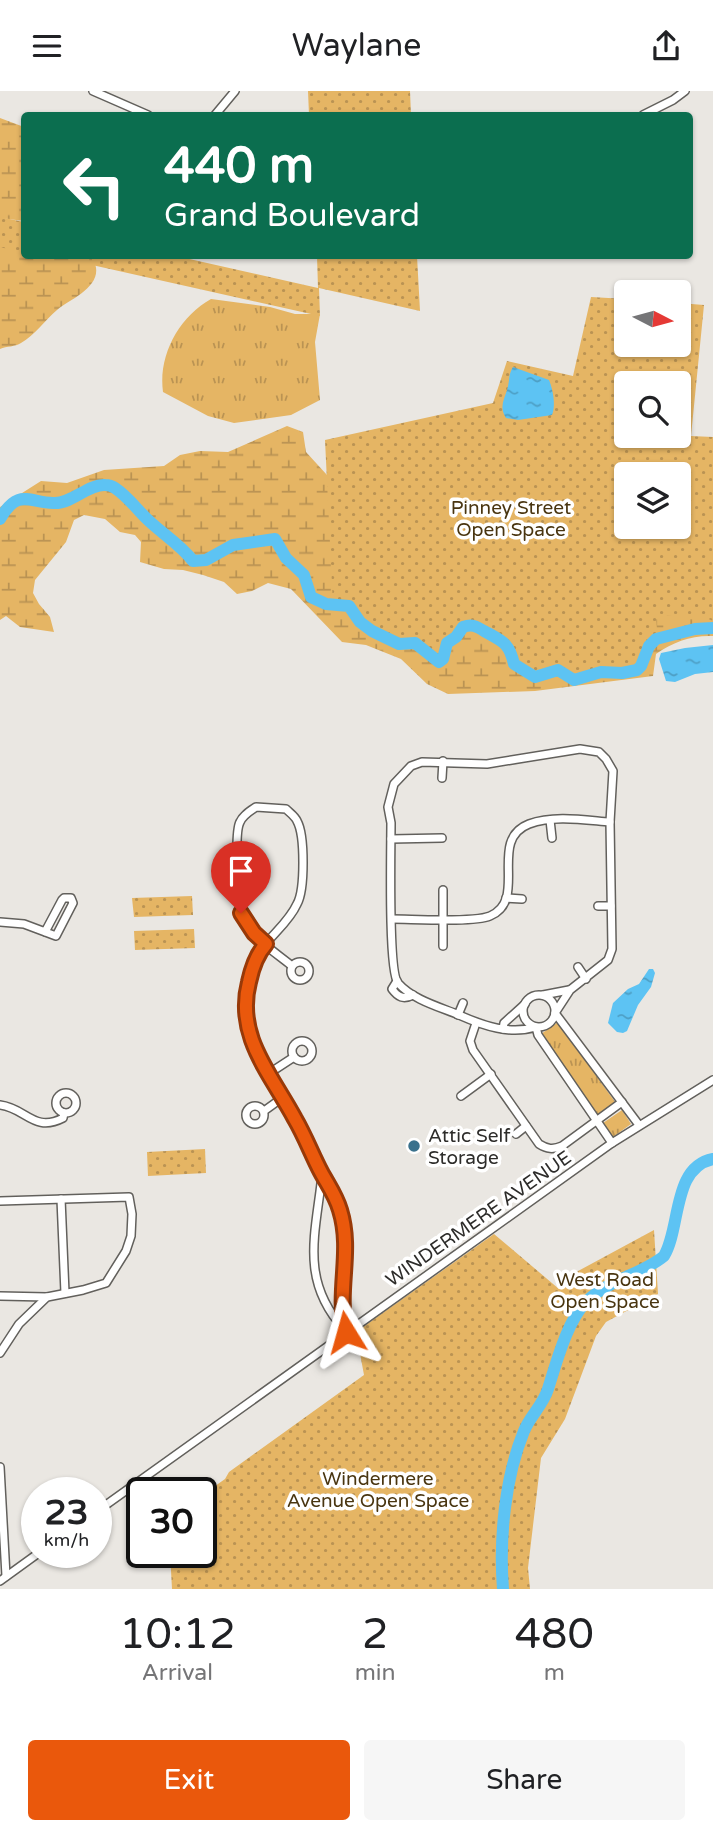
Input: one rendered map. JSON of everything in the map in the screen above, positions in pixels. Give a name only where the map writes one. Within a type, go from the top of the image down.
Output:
[{"type":"street","points":[[93,91],[141,112]]},
{"type":"street","points":[[218,112],[235,91]]},
{"type":"street","points":[[649,112],[685,91]]},
{"type":"street","points":[[580,749],[599,752],[613,771],[610,822],[612,949],[608,960],[570,990],[551,1022],[524,1031],[503,1030],[476,1023],[413,995],[397,981],[392,955],[391,839],[388,807],[394,784],[411,766],[422,762],[443,761],[487,764],[580,749]]},
{"type":"street","points":[[442,778],[443,761]]},
{"type":"street","points":[[292,966],[266,944],[254,933],[241,913],[237,836],[240,822],[256,807],[286,809],[298,822],[302,844],[302,886],[298,903],[266,944],[253,967],[244,1004],[246,1024],[268,1074],[333,1191],[344,1225],[346,1248],[341,1312],[346,1332]]},
{"type":"street","points":[[392,919],[491,916],[501,908],[506,898],[509,849],[514,835],[530,824],[550,820],[610,822]]},
{"type":"street","points":[[550,820],[552,838]]},
{"type":"street","points":[[391,839],[442,838]]},
{"type":"street","points":[[443,890],[443,946]]},
{"type":"street","points":[[0,922],[24,924],[45,932],[56,936],[73,903],[71,898],[62,900],[45,932]]},
{"type":"street","points":[[506,898],[522,899]]},
{"type":"street","points":[[598,906],[611,906]]},
{"type":"street","points":[[578,967],[586,979]]},
{"type":"street","points":[[503,1030],[504,1023],[532,997],[570,990]]},
{"type":"street","points":[[541,996],[550,1000],[555,1013],[639,1125]]},
{"type":"street","points":[[458,1015],[463,1003]]},
{"type":"street","points":[[525,1004],[525,1018],[537,1027],[538,1035],[612,1143]]},
{"type":"street","points":[[476,1023],[470,1041],[473,1050],[539,1144],[545,1148],[562,1146],[622,1102]]},
{"type":"street","points":[[268,1074],[294,1057]]},
{"type":"street","points":[[461,1096],[491,1075]]},
{"type":"street","name":"WINDERMERE AVENUE","points":[[112,1500],[612,1143],[713,1080]]},
{"type":"street","points":[[264,1111],[282,1098]]},
{"type":"street","points":[[0,1105],[36,1122],[47,1124],[63,1118],[65,1112]]},
{"type":"street","points":[[516,1134],[526,1126]]},
{"type":"street","points":[[322,1174],[314,1231],[314,1269],[323,1298],[346,1332]]},
{"type":"street","points":[[0,1201],[129,1197],[132,1214],[127,1251],[106,1283],[47,1297],[0,1296]]},
{"type":"street","points":[[61,1199],[65,1293]]},
{"type":"street","points":[[0,1353],[19,1324],[47,1297]]},
{"type":"street","points":[[0,1467],[3,1579]]},
{"type":"street","points":[[3,1579],[21,1566]]},
{"type":"green space","points":[[308,91],[410,91],[411,112],[309,112]]},
{"type":"green space","points":[[0,118],[21,126],[21,221],[0,218]]},
{"type":"green space","points":[[0,217],[21,221],[21,252],[0,247]]},
{"type":"green space","points":[[0,237],[21,242],[21,259],[93,259],[95,276],[86,290],[57,310],[26,340],[0,349]]},
{"type":"green space","points":[[92,259],[189,259],[318,288],[317,259],[417,259],[420,311],[319,288],[320,316],[92,265]]},
{"type":"green space","name":"Pinney Street Open Space","points":[[591,297],[614,298],[614,357],[691,357],[691,304],[704,305],[691,436],[713,437],[713,621],[697,614],[688,618],[656,614],[658,646],[649,644],[638,667],[619,673],[597,673],[575,680],[559,671],[533,677],[512,665],[502,643],[471,628],[464,628],[457,637],[446,641],[443,655],[437,659],[427,656],[416,645],[401,645],[376,634],[363,626],[349,608],[333,606],[325,440],[493,403],[507,361],[573,376]]},
{"type":"green space","points":[[211,299],[270,307],[295,314],[320,314],[315,342],[320,400],[291,415],[234,423],[208,416],[163,392],[164,364],[173,338],[189,316]]},
{"type":"green space","points":[[287,426],[303,432],[306,452],[327,475],[614,525],[614,539],[691,539],[691,523],[713,517],[713,636],[683,640],[656,654],[653,676],[535,691],[448,694],[427,684],[401,659],[366,645],[342,642],[291,589],[268,583],[252,591],[237,594],[224,582],[203,575],[140,562],[141,542],[135,535],[120,532],[105,519],[84,515],[74,520],[66,542],[35,580],[33,593],[50,617],[54,632],[20,627],[6,616],[0,620],[0,507],[41,481],[67,483],[104,470],[164,466],[180,455],[200,451],[228,452]]},
{"type":"green space","points":[[192,896],[193,915],[134,917],[132,898]]},
{"type":"green space","points":[[194,929],[195,948],[135,950],[134,931]]},
{"type":"green space","points":[[558,1022],[615,1102],[598,1115],[541,1034]]},
{"type":"green space","points":[[622,1110],[631,1124],[613,1137],[603,1123]]},
{"type":"green space","points":[[205,1149],[206,1173],[148,1176],[147,1152]]},
{"type":"green space","name":"Windermere Avenue Open Space","points":[[654,1230],[658,1294],[606,1322],[596,1336],[565,1419],[541,1458],[528,1568],[530,1589],[172,1589],[171,1568],[217,1568],[217,1485],[229,1472],[364,1375],[356,1332],[494,1234],[559,1289],[567,1277]]},
{"type":"water","points":[[513,367],[549,380],[554,397],[552,415],[518,420],[506,418],[503,404]]},
{"type":"water","points":[[713,645],[713,672],[695,674],[675,682],[666,681],[659,659],[661,653]]},
{"type":"water","points":[[649,969],[653,969],[655,973],[651,987],[638,1005],[627,1031],[617,1032],[608,1023],[613,1003],[628,989],[639,984]]},
{"type":"waterway","points":[[0,519],[7,509],[19,500],[62,502],[93,487],[110,486],[124,495],[193,561],[206,560],[233,545],[275,539],[286,558],[304,575],[311,597],[326,604],[349,606],[360,622],[372,631],[399,644],[415,643],[439,662],[443,659],[447,643],[456,637],[463,627],[474,626],[504,643],[514,664],[535,677],[558,670],[574,680],[601,672],[622,673],[637,670],[649,646],[656,639],[695,629],[713,628]]},
{"type":"waterway","points":[[503,1589],[503,1529],[512,1468],[524,1431],[546,1395],[573,1320],[595,1294],[664,1256],[690,1174],[700,1164],[713,1159]]},
{"type":"place","name":"Attic Self Storage","points":[[414,1146]]},
{"type":"route","points":[[241,913],[244,921],[266,944],[253,967],[244,1004],[251,1040],[258,1058],[295,1119],[340,1208],[346,1248],[341,1312],[346,1332]]},
{"type":"park label","name":"West Road Open Space","points":[[605,1290]]}]
